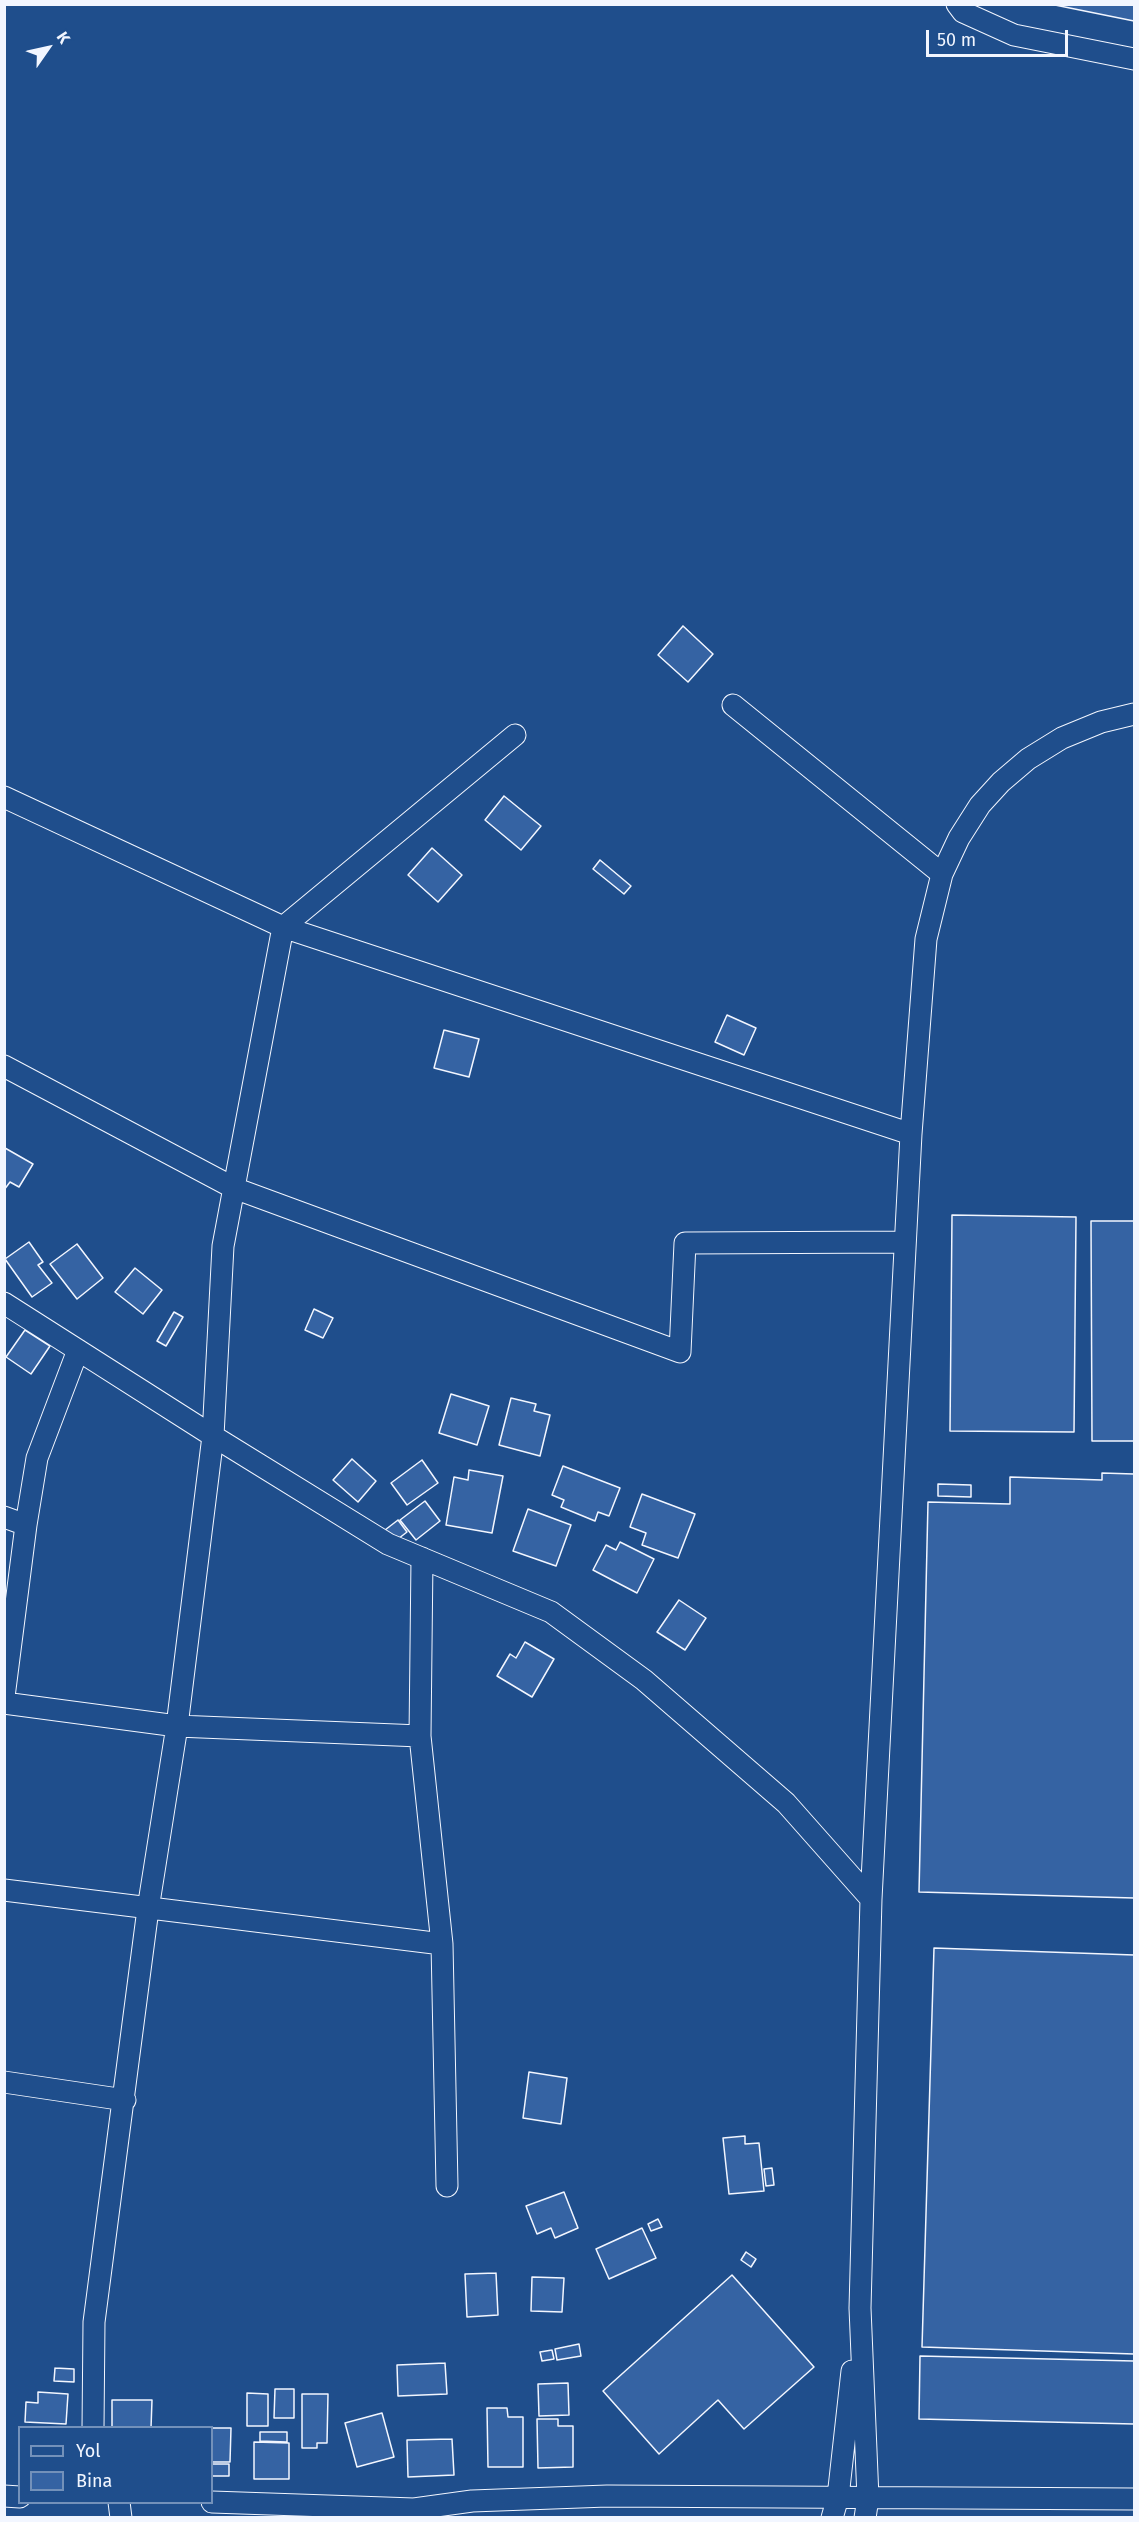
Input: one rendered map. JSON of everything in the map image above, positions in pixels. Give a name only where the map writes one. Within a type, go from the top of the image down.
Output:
[{"type":"street","points":[[957,4],[963,12],[1014,35],[1134,59]]},
{"type":"street","points":[[733,705],[942,874]]},
{"type":"street","points":[[867,2508],[860,2308],[871,1899],[911,1134],[926,939],[942,874],[959,838],[980,805],[1001,782],[1028,759],[1062,738],[1101,722],[1134,714]]},
{"type":"street","points":[[93,2426],[94,2322],[125,2100],[148,1909],[177,1726],[213,1437],[223,1246],[283,927],[515,735]]},
{"type":"street","points":[[4,797],[283,927],[911,1134]]},
{"type":"street","points":[[4,1066],[234,1188],[680,1352],[685,1243],[905,1242]]},
{"type":"street","points":[[4,1303],[213,1437],[388,1544],[551,1612],[644,1680],[786,1803],[871,1899]]},
{"type":"street","points":[[4,1697],[37,1458],[78,1350]]},
{"type":"street","points":[[4,1517],[26,1525]]},
{"type":"street","points":[[422,1558],[420,1736],[442,1944],[447,2186]]},
{"type":"street","points":[[4,1703],[177,1726],[420,1736]]},
{"type":"street","points":[[4,1890],[442,1944]]},
{"type":"street","points":[[4,2082],[125,2100]]},
{"type":"street","points":[[835,2507],[860,2308]]},
{"type":"street","points":[[213,2502],[414,2510],[472,2501],[596,2497],[867,2508],[1134,2499]]},
{"type":"street","points":[[414,2510],[441,2517]]},
{"type":"building","points":[[1050,4],[1134,4],[1134,21]]},
{"type":"building","points":[[683,626],[713,654],[688,682],[658,655]]},
{"type":"building","points":[[504,796],[541,826],[521,850],[485,820]]},
{"type":"building","points":[[432,848],[462,875],[438,902],[408,875]]},
{"type":"building","points":[[600,860],[631,886],[624,894],[593,869]]},
{"type":"building","points":[[727,1015],[756,1028],[744,1055],[715,1042]]},
{"type":"building","points":[[444,1030],[479,1039],[469,1077],[434,1068]]},
{"type":"building","points":[[5,1148],[33,1164],[19,1187],[10,1182],[4,1190]]},
{"type":"building","points":[[952,1215],[1076,1217],[1074,1432],[950,1431]]},
{"type":"building","points":[[1091,1221],[1134,1221],[1134,1441],[1092,1441]]},
{"type":"building","points":[[29,1242],[43,1262],[38,1265],[52,1283],[32,1297],[5,1259]]},
{"type":"building","points":[[77,1244],[103,1278],[77,1299],[50,1264]]},
{"type":"building","points":[[135,1268],[162,1290],[143,1314],[115,1292]]},
{"type":"building","points":[[314,1309],[333,1318],[323,1338],[305,1330]]},
{"type":"building","points":[[174,1312],[183,1317],[166,1346],[157,1341]]},
{"type":"building","points":[[25,1330],[50,1346],[31,1374],[6,1357]]},
{"type":"building","points":[[451,1394],[489,1406],[477,1445],[439,1433]]},
{"type":"building","points":[[511,1398],[536,1404],[534,1411],[550,1415],[540,1456],[499,1445]]},
{"type":"building","points":[[352,1459],[376,1481],[358,1502],[333,1480]]},
{"type":"building","points":[[422,1460],[438,1483],[407,1505],[391,1483]]},
{"type":"building","points":[[563,1466],[620,1488],[609,1516],[598,1512],[595,1521],[561,1507],[564,1500],[552,1495]]},
{"type":"building","points":[[469,1470],[503,1476],[492,1533],[446,1525],[454,1477],[468,1480]]},
{"type":"building","points":[[1102,1473],[1134,1474],[1134,1898],[919,1892],[928,1502],[1010,1504],[1010,1477],[1102,1480]]},
{"type":"building","points":[[938,1484],[971,1485],[971,1497],[938,1496]]},
{"type":"building","points":[[642,1494],[695,1514],[678,1558],[642,1545],[646,1533],[630,1527]]},
{"type":"building","points":[[425,1501],[440,1521],[416,1540],[400,1520]]},
{"type":"building","points":[[528,1509],[571,1525],[556,1566],[513,1551]]},
{"type":"building","points":[[398,1520],[407,1532],[394,1542],[385,1530]]},
{"type":"building","points":[[620,1542],[654,1559],[637,1593],[593,1570],[606,1545],[616,1550]]},
{"type":"building","points":[[679,1600],[706,1618],[685,1650],[657,1632]]},
{"type":"building","points":[[525,1642],[554,1659],[532,1697],[497,1676],[510,1654],[516,1658]]},
{"type":"building","points":[[934,1948],[1134,1955],[1134,2354],[922,2347]]},
{"type":"building","points":[[529,2072],[567,2078],[561,2124],[523,2118]]},
{"type":"building","points":[[745,2136],[745,2144],[759,2143],[764,2191],[729,2194],[723,2138]]},
{"type":"building","points":[[772,2168],[774,2185],[766,2186],[764,2169]]},
{"type":"building","points":[[564,2192],[578,2228],[555,2238],[551,2228],[537,2234],[526,2206]]},
{"type":"building","points":[[658,2219],[662,2227],[651,2231],[648,2224]]},
{"type":"building","points":[[642,2228],[656,2258],[609,2279],[596,2249]]},
{"type":"building","points":[[746,2252],[756,2259],[751,2267],[741,2260]]},
{"type":"building","points":[[496,2273],[498,2315],[467,2317],[465,2274]]},
{"type":"building","points":[[732,2275],[814,2367],[744,2429],[718,2400],[659,2454],[603,2391]]},
{"type":"building","points":[[532,2277],[564,2278],[562,2312],[531,2311]]},
{"type":"building","points":[[579,2344],[581,2356],[557,2360],[555,2349]]},
{"type":"building","points":[[552,2350],[554,2359],[542,2361],[540,2352]]},
{"type":"building","points":[[920,2356],[1134,2361],[1134,2424],[919,2419]]},
{"type":"building","points":[[445,2363],[447,2394],[398,2396],[397,2365]]},
{"type":"building","points":[[55,2368],[74,2369],[74,2382],[54,2381]]},
{"type":"building","points":[[568,2383],[569,2415],[539,2416],[538,2384]]},
{"type":"building","points":[[275,2389],[294,2389],[294,2418],[274,2418]]},
{"type":"building","points":[[38,2392],[68,2394],[66,2424],[25,2422],[26,2402],[38,2403]]},
{"type":"building","points":[[247,2393],[268,2394],[268,2426],[247,2426]]},
{"type":"building","points":[[302,2394],[328,2394],[327,2443],[317,2443],[317,2448],[302,2448]]},
{"type":"building","points":[[112,2400],[152,2400],[151,2426],[112,2426]]},
{"type":"building","points":[[487,2408],[507,2408],[508,2417],[523,2417],[523,2467],[488,2467]]},
{"type":"building","points":[[382,2413],[394,2457],[357,2467],[345,2423]]},
{"type":"building","points":[[537,2419],[558,2419],[558,2426],[573,2426],[573,2467],[538,2468]]},
{"type":"building","points":[[213,2428],[231,2428],[230,2462],[213,2462]]},
{"type":"building","points":[[260,2432],[287,2432],[287,2442],[260,2441]]},
{"type":"building","points":[[452,2439],[454,2475],[408,2477],[407,2440]]},
{"type":"building","points":[[254,2442],[289,2443],[289,2479],[254,2479]]},
{"type":"building","points":[[213,2464],[229,2464],[229,2476],[213,2476]]}]
